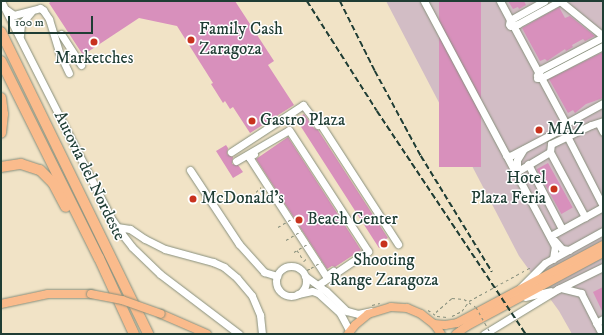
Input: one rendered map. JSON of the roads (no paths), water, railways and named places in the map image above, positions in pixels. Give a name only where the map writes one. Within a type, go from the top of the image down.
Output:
[{"type":"highway","name":"Autovía del Nordeste","points":[[1,32],[148,334]]},
{"type":"highway","name":"Autovía del Nordeste","points":[[1,61],[92,244],[134,334]]},
{"type":"highway","points":[[1,98],[3,114],[1,133]]},
{"type":"highway","points":[[59,152],[89,201],[155,334]]},
{"type":"highway","points":[[1,167],[21,164],[40,170],[49,178],[64,203],[94,261],[108,281]]},
{"type":"main road","points":[[456,334],[461,329],[603,245]]},
{"type":"main road","points":[[434,324],[445,325],[457,323],[603,254]]},
{"type":"main road","points":[[1,304],[48,294],[91,294],[122,300],[161,314],[207,334]]},
{"type":"main road","points":[[349,333],[373,308],[391,307],[406,308],[421,314],[434,324],[441,334]]},
{"type":"street","points":[[424,1],[518,170],[555,246],[553,259]]},
{"type":"street","points":[[427,1],[551,236],[557,245],[562,249],[569,250]]},
{"type":"street","points":[[496,1],[564,124],[567,126],[524,149],[509,155]]},
{"type":"street","points":[[500,1],[510,24]]},
{"type":"street","points":[[510,24],[544,1]]},
{"type":"street","points":[[510,24],[560,1],[603,36],[538,76]]},
{"type":"street","points":[[565,1],[603,32]]},
{"type":"street","points":[[2,4],[8,12],[14,15],[40,8],[43,10],[49,19],[60,54],[69,73]]},
{"type":"street","points":[[2,4],[117,227],[132,248],[155,270],[239,334]]},
{"type":"street","points":[[23,43],[20,33],[21,24],[34,10]]},
{"type":"street","points":[[61,34],[81,65]]},
{"type":"street","points":[[538,76],[603,46]]},
{"type":"street","points":[[509,155],[603,103]]},
{"type":"street","points":[[231,152],[303,105],[318,125],[321,125],[398,244]]},
{"type":"street","points":[[585,217],[550,152],[551,144],[591,124],[601,123],[603,132]]},
{"type":"street","points":[[236,161],[289,130],[368,251],[318,285]]},
{"type":"street","points":[[279,136],[249,157],[326,276],[360,254],[364,254]]},
{"type":"street","points":[[551,236],[603,207],[567,136]]},
{"type":"street","points":[[518,170],[517,160],[524,149]]},
{"type":"street","points":[[518,170],[550,152]]},
{"type":"street","points":[[528,164],[562,229]]},
{"type":"street","points":[[190,170],[239,244],[264,272],[277,276]]},
{"type":"street","points":[[117,227],[130,229],[145,240],[165,249],[207,260],[224,267],[237,278],[252,296],[260,315],[262,334]]},
{"type":"street","points":[[518,295],[545,263],[603,231]]},
{"type":"street","points":[[349,333],[340,313],[318,293],[312,291],[289,295],[281,291],[276,284],[277,276],[282,269],[291,266],[299,268],[305,276],[318,285],[347,311],[358,314],[373,308]]},
{"type":"street","points":[[484,334],[559,288],[603,267]]},
{"type":"street","points":[[298,294],[305,286],[305,276]]},
{"type":"street","points":[[518,295],[559,288],[581,293],[602,334]]},
{"type":"street","points":[[596,323],[603,319]]},
{"type":"railway","points":[[307,1],[377,111],[526,334]]},
{"type":"railway","points":[[340,1],[375,71],[421,156],[492,272]]},
{"type":"place","name":"Family Cash Zaragoza","points":[[191,40]]},
{"type":"place","name":"Marketches","points":[[94,42]]},
{"type":"place","name":"Gastro Plaza","points":[[252,121]]},
{"type":"place","name":"MAZ","points":[[539,130]]},
{"type":"place","name":"Hotel Plaza Feria","points":[[554,189]]},
{"type":"place","name":"McDonald's","points":[[193,199]]},
{"type":"place","name":"Beach Center","points":[[299,220]]},
{"type":"place","name":"Shooting Range Zaragoza","points":[[384,244]]}]
